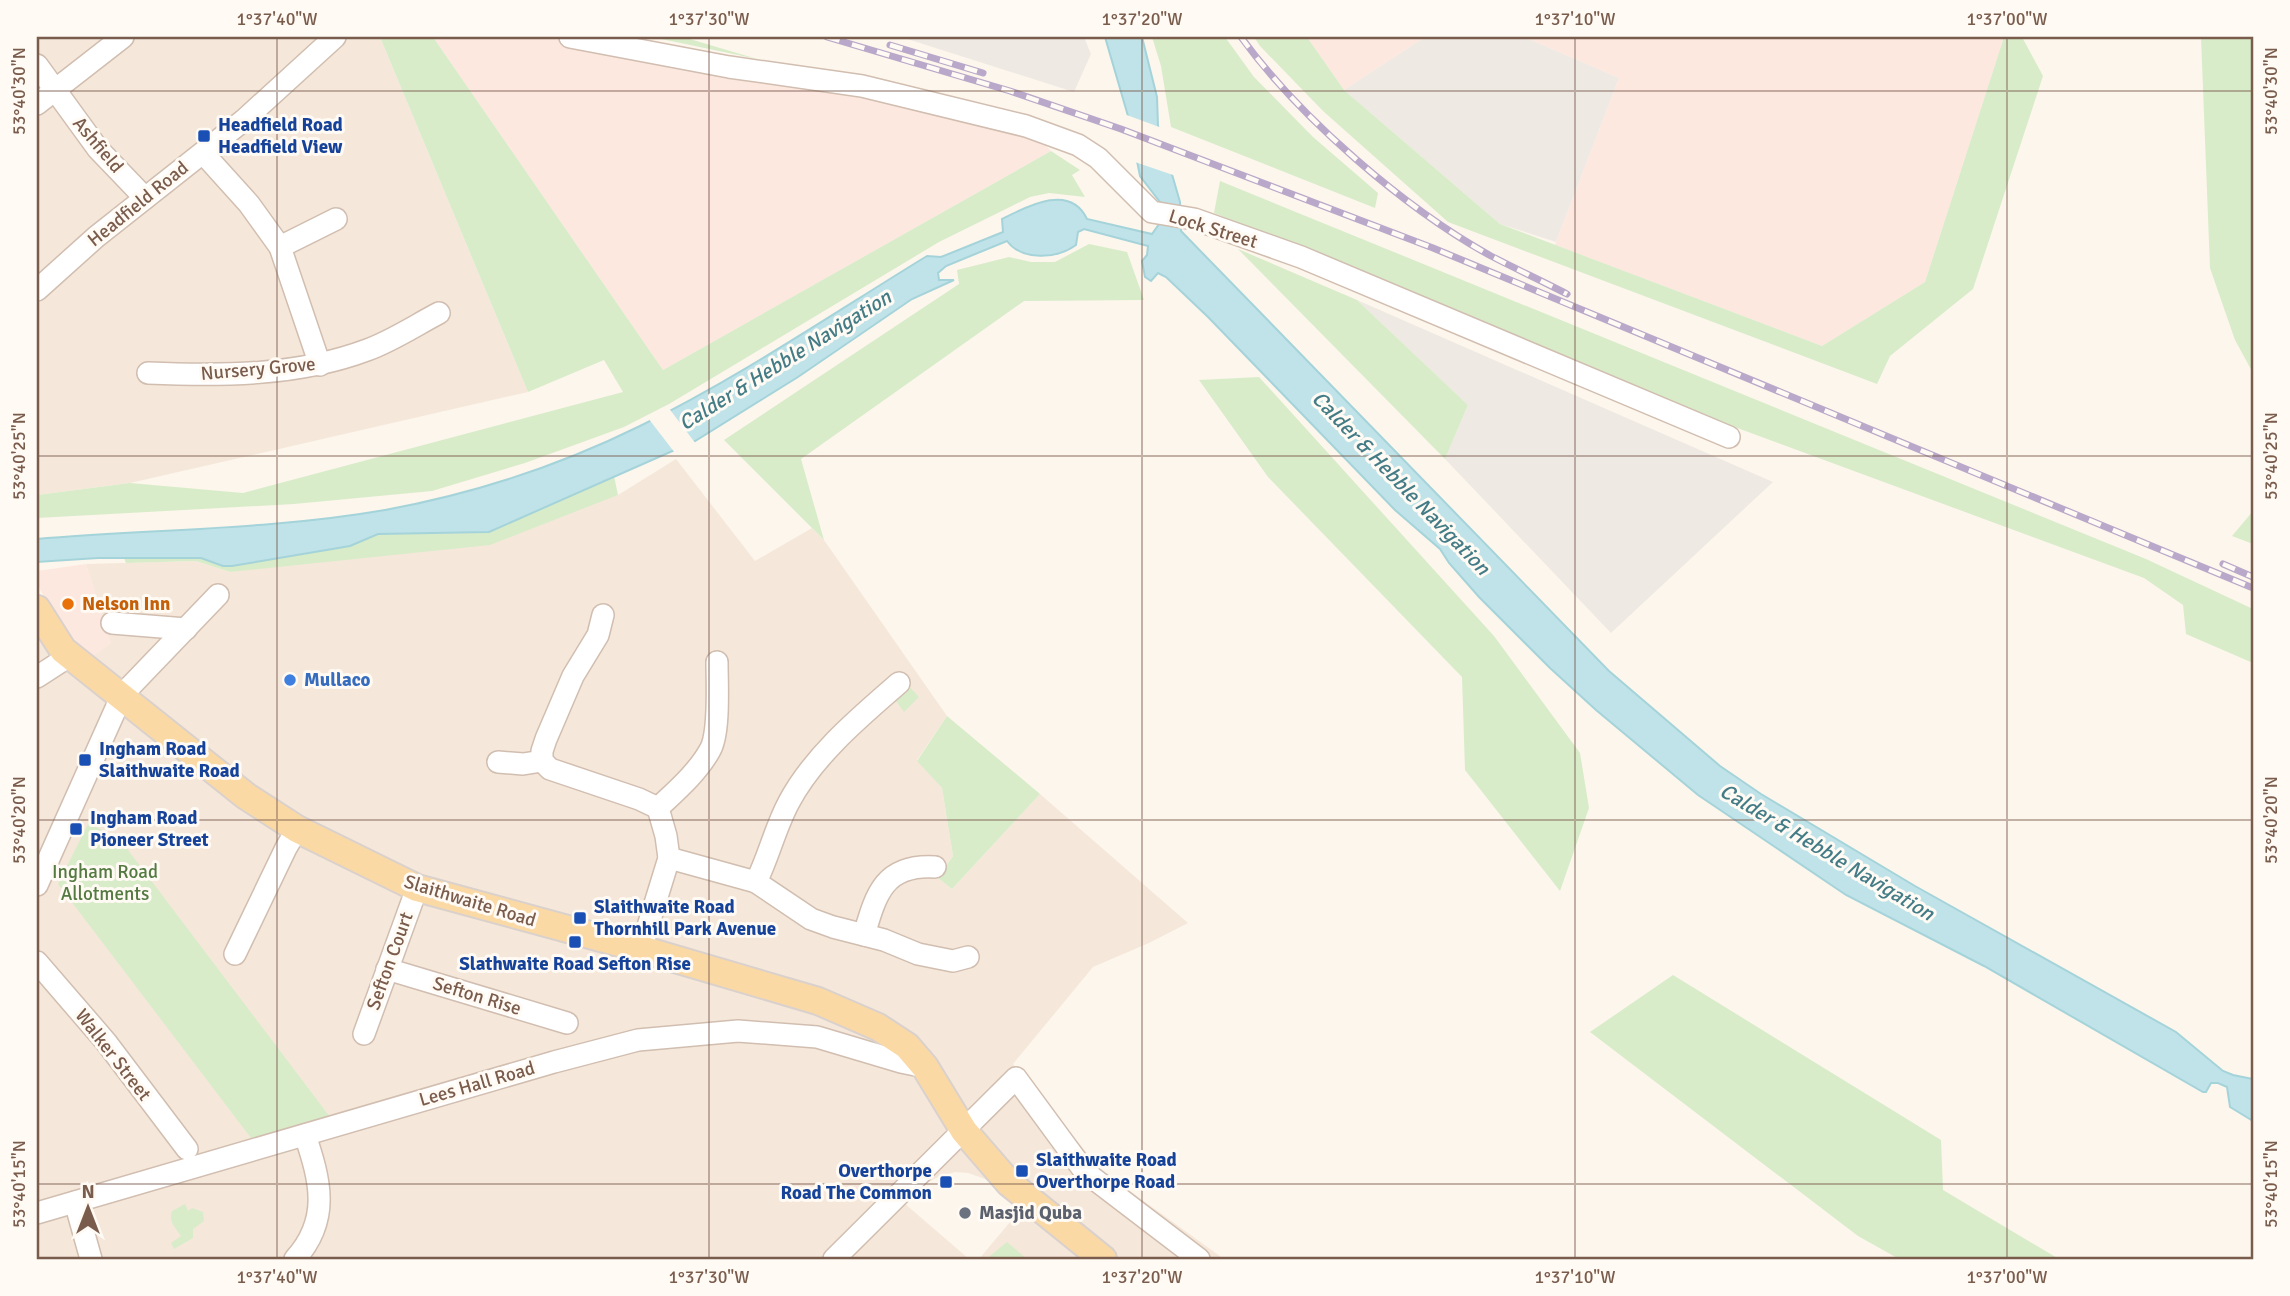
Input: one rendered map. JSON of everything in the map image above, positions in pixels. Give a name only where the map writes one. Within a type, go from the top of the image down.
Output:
[{"type":"main road","name":"Slaithwaite Road","points":[[37,609],[63,650],[246,796],[298,829],[416,888],[641,949],[818,1001],[878,1027],[907,1046],[925,1067],[964,1131],[1009,1183],[1103,1259]]},
{"type":"street","points":[[37,104],[123,37]]},
{"type":"street","name":"Headfield Road","points":[[37,290],[96,237],[244,120],[335,37]]},
{"type":"street","name":"Lock Street","points":[[570,37],[729,67],[862,86],[1026,126],[1078,145],[1098,158],[1152,212],[1194,219],[1301,257],[1729,438]]},
{"type":"street","name":"Ashfield","points":[[37,65],[98,149],[145,198]]},
{"type":"street","points":[[203,153],[249,204],[280,247],[320,365]]},
{"type":"street","points":[[280,247],[336,219]]},
{"type":"street","name":"Nursery Grove","points":[[148,373],[219,376],[320,365],[370,349],[439,313]]},
{"type":"street","points":[[38,878],[122,695],[218,595]]},
{"type":"street","points":[[603,615],[598,635],[573,676],[542,751],[542,761],[550,769],[658,808],[669,858],[641,949]]},
{"type":"street","points":[[112,623],[186,629]]},
{"type":"street","points":[[37,677],[71,655]]},
{"type":"street","points":[[658,808],[684,783],[714,742],[717,662]]},
{"type":"street","points":[[756,883],[790,800],[811,768],[899,683]]},
{"type":"street","points":[[498,762],[523,764],[542,761]]},
{"type":"street","points":[[234,954],[298,829]]},
{"type":"street","points":[[669,858],[756,883],[811,919],[918,954],[953,961],[968,957]]},
{"type":"street","points":[[864,935],[878,890],[887,881],[898,873],[920,866],[934,866]]},
{"type":"street","name":"Sefton Court","points":[[364,1034],[416,888]]},
{"type":"street","name":"Walker Street","points":[[37,962],[106,1042],[187,1149]]},
{"type":"street","name":"Sefton Rise","points":[[387,969],[568,1023]]},
{"type":"street","name":"Lees Hall Road","points":[[37,1213],[638,1040],[738,1031],[817,1037],[925,1067]]},
{"type":"street","points":[[834,1259],[1016,1078],[1085,1171],[1199,1259]]},
{"type":"street","points":[[295,1259],[312,1234],[319,1210],[319,1184],[305,1135]]},
{"type":"street","points":[[75,1202],[91,1259]]},
{"type":"shaded area","points":[[37,37],[380,37],[528,392],[130,483],[37,495]]},
{"type":"shaded area","points":[[433,37],[543,37],[905,102],[1039,139],[1051,151],[663,370]]},
{"type":"shaded area","points":[[901,37],[1084,37],[1091,54],[1074,92]]},
{"type":"shaded area","points":[[1307,37],[1425,37],[1344,90]]},
{"type":"shaded area","points":[[1425,37],[1524,37],[1619,78],[1556,242],[1500,224],[1344,90]]},
{"type":"shaded area","points":[[1524,37],[2004,37],[1925,282],[1822,346],[1555,245],[1619,78]]},
{"type":"shaded area","points":[[1357,300],[1773,482],[1611,633],[1445,459],[1468,405]]},
{"type":"shaded area","points":[[676,459],[755,561],[812,528],[824,540],[947,716],[917,760],[942,788],[953,856],[938,878],[952,889],[1040,794],[1188,923],[1093,967],[1013,1064],[1102,1171],[1224,1259],[979,1259],[1020,1210],[985,1179],[955,1172],[922,1186],[904,1203],[969,1259],[37,1259],[37,621],[110,642],[86,564],[196,561],[230,572],[618,495]]},
{"type":"shaded area","points":[[86,564],[111,643],[92,657],[66,636],[37,584],[37,571]]},
{"type":"green space","points":[[380,37],[433,37],[663,370],[1051,151],[1080,170],[1072,175],[1085,197],[1049,193],[1030,197],[939,242],[669,404],[624,427],[525,463],[432,491],[294,504],[37,518],[37,495],[130,483],[243,493],[623,392],[604,360],[528,392]]},
{"type":"green space","points":[[652,37],[683,37],[757,59]]},
{"type":"green space","points":[[1152,37],[1225,37],[1254,77],[1313,137],[1378,193],[1375,208],[1171,127],[1161,66]]},
{"type":"green space","points":[[1254,37],[1307,37],[1344,90],[1500,224],[1822,346],[1925,282],[2004,37],[2022,37],[2043,76],[1973,289],[1890,356],[1877,384],[1448,222],[1323,111]]},
{"type":"green space","points":[[2201,37],[2253,37],[2253,373],[2235,340],[2210,268]]},
{"type":"green space","points":[[1220,181],[2146,559],[2253,609],[2253,663],[2186,634],[2183,605],[2144,578],[1732,426],[1214,213]]},
{"type":"green space","points":[[1089,244],[1127,252],[1144,300],[1024,301],[801,459],[824,540],[724,440],[959,284],[957,270],[1009,257],[1031,262],[1055,262]]},
{"type":"green space","points":[[1238,249],[1357,300],[1468,405],[1445,459]]},
{"type":"green space","points":[[1259,377],[1494,636],[1580,753],[1589,808],[1560,891],[1465,770],[1462,677],[1268,477],[1199,380]]},
{"type":"green space","points":[[614,476],[618,495],[490,545],[230,572],[196,561],[126,563],[124,558],[201,558],[223,566],[350,546],[378,534],[484,533]]},
{"type":"green space","points":[[2253,511],[2253,544],[2232,536]]},
{"type":"green space","points":[[908,685],[919,697],[904,712],[896,701]]},
{"type":"green space","points":[[947,716],[1040,794],[952,889],[938,878],[953,856],[942,788],[917,761]]},
{"type":"green space","name":"Ingham Road Allotments","points":[[89,822],[125,846],[330,1117],[254,1142],[58,884]]},
{"type":"green space","points":[[1673,975],[1941,1140],[1943,1190],[2059,1259],[1899,1259],[1858,1236],[1590,1032]]},
{"type":"green space","points":[[185,1204],[188,1211],[192,1208],[203,1212],[204,1221],[193,1229],[193,1238],[174,1249],[171,1243],[181,1236],[171,1215],[172,1211]]},
{"type":"green space","points":[[1007,1242],[1027,1259],[986,1259]]},
{"type":"water","name":"Calder & Hebble Navigation","points":[[1105,37],[1142,37],[1157,97],[1158,126],[1180,202],[1181,231],[1609,671],[1720,766],[1761,794],[1915,886],[2176,1032],[2223,1071],[2253,1079],[2253,1121],[2230,1107],[2227,1087],[2211,1083],[2206,1092],[2203,1092],[1984,966],[1846,895],[1698,795],[1550,668],[1479,597],[1440,549],[1395,510],[1166,277],[1158,273],[1151,281],[1145,277],[1142,261],[1147,255],[1148,246],[1084,229],[1078,232],[1076,245],[1059,253],[1030,255],[1021,252],[1007,241],[946,266],[938,273],[939,280],[954,280],[912,299],[798,377],[695,441],[489,532],[378,534],[350,546],[232,566],[223,566],[201,558],[98,558],[37,562],[37,539],[342,517],[450,496],[516,477],[610,440],[677,407],[750,366],[927,256],[941,257],[1003,232],[1002,219],[1036,204],[1059,200],[1070,202],[1080,208],[1087,219],[1152,234],[1159,224],[1163,206],[1140,176],[1128,116]]},
{"type":"pier","points":[[1124,114],[1162,128],[1176,176],[1132,161]]},
{"type":"pier","points":[[668,407],[696,444],[675,453],[648,418]]},
{"type":"railway","points":[[827,37],[1010,91],[1121,129],[1433,248],[2253,588]]},
{"type":"railway","points":[[1241,37],[1292,98],[1389,187],[1423,213],[1491,256],[1567,294]]},
{"type":"railway","points":[[890,45],[983,73]]},
{"type":"railway","points":[[2223,564],[2253,577]]},
{"type":"place","name":"Headfield Road Headfield View","points":[[204,136]]},
{"type":"place","name":"Nelson Inn","points":[[68,604]]},
{"type":"place","name":"Mullaco","points":[[290,680]]},
{"type":"place","name":"Ingham Road Slaithwaite Road","points":[[85,760]]},
{"type":"place","name":"Ingham Road Pioneer Street","points":[[76,829]]},
{"type":"place","name":"Slaithwaite Road Thornhill Park Avenue","points":[[580,918]]},
{"type":"place","name":"Slathwaite Road Sefton Rise","points":[[575,942]]},
{"type":"place","name":"Slaithwaite Road Overthorpe Road","points":[[1022,1171]]},
{"type":"place","name":"Overthorpe Road The Common","points":[[946,1182]]},
{"type":"place","name":"Masjid Quba","points":[[965,1213]]}]
